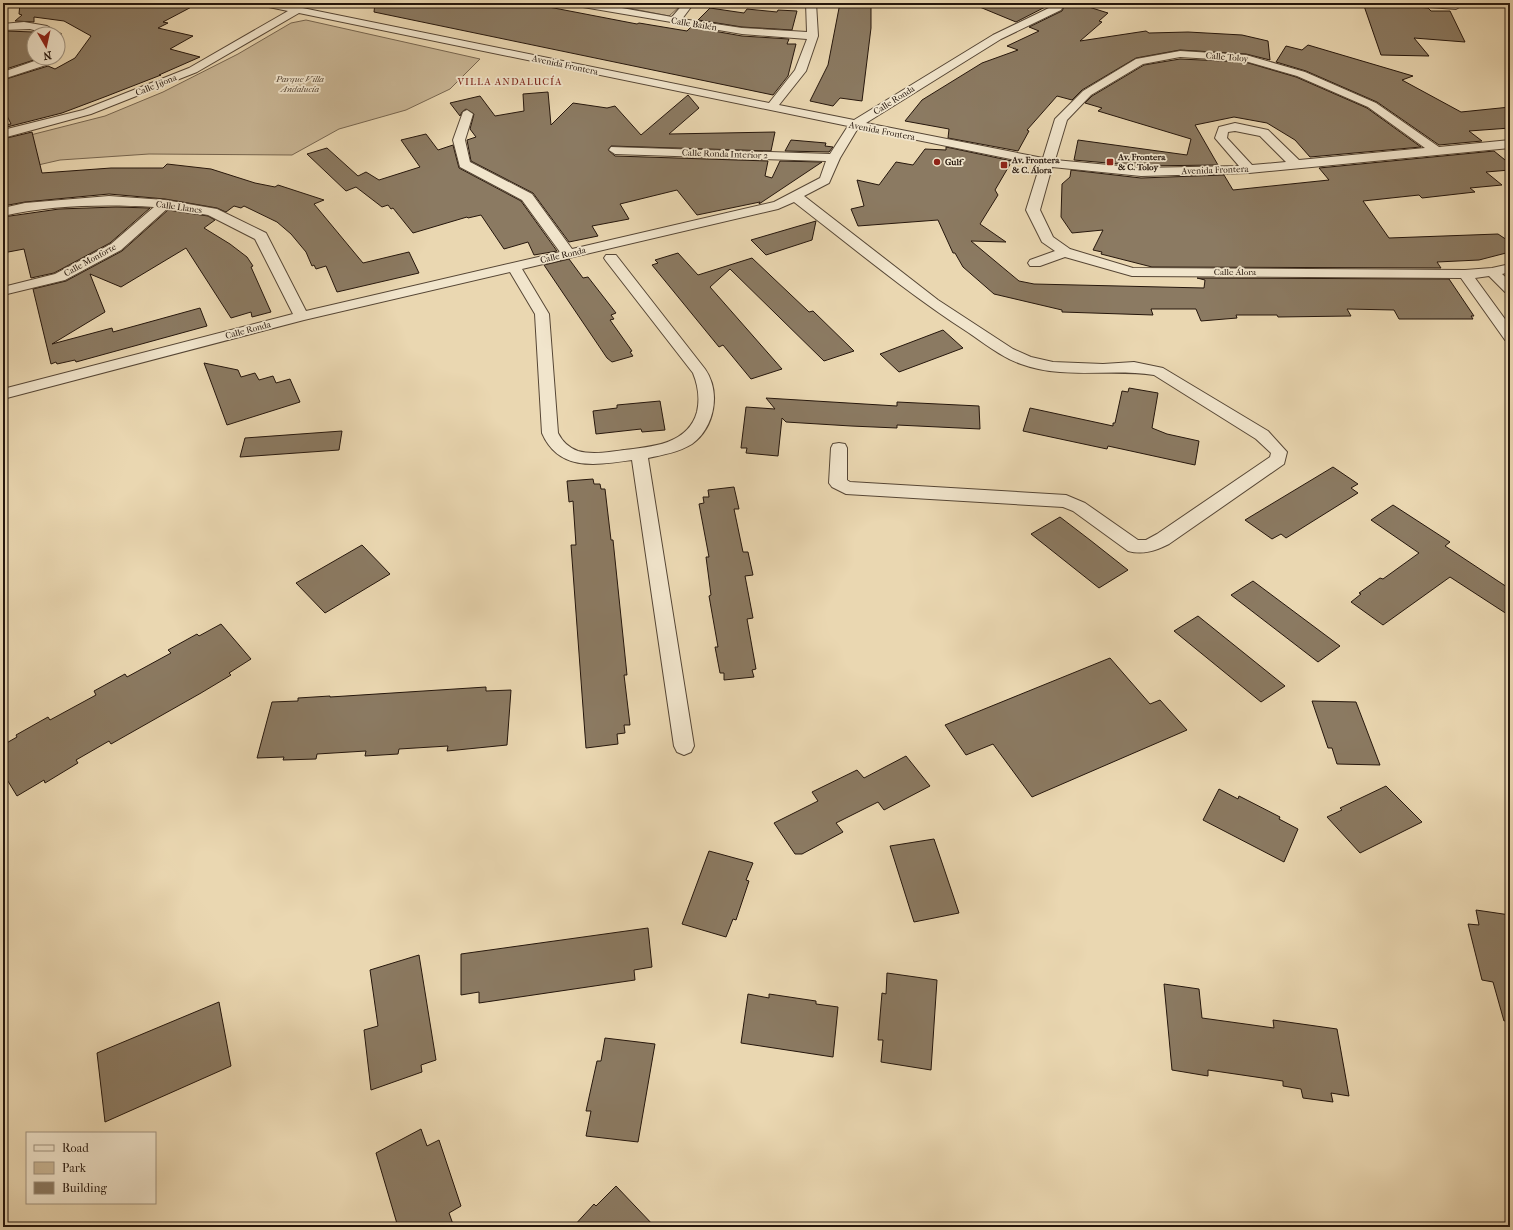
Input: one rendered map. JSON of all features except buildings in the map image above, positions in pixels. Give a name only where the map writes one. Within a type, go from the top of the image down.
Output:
[{"type":"street","name":"Avenida Frontera","points":[[263,3],[854,125],[1047,163],[1142,172],[1249,169],[1510,144]]},
{"type":"street","name":"Calle Bailén","points":[[577,3],[675,22],[742,31],[814,36]]},
{"type":"street","points":[[675,22],[689,3]]},
{"type":"street","points":[[771,108],[800,71],[814,36],[812,3]]},
{"type":"street","name":"Calle Ronda","points":[[3,394],[301,316],[778,205],[825,180],[834,158],[854,125],[998,37],[1057,8],[1060,3]]},
{"type":"street","points":[[1416,3],[1456,6]]},
{"type":"street","name":"Calle Jijona","points":[[3,134],[87,112],[193,70],[298,10]]},
{"type":"street","points":[[3,27],[17,25],[31,26]]},
{"type":"street","name":"Calle Toloy","points":[[1047,163],[1062,119],[1087,93],[1140,61],[1180,54],[1246,58],[1301,74],[1372,105],[1436,151]]},
{"type":"street","points":[[3,76],[33,66]]},
{"type":"street","points":[[467,114],[459,140],[464,164],[527,198],[569,254]]},
{"type":"street","points":[[1249,169],[1221,138],[1223,130],[1235,126],[1264,133],[1297,165]]},
{"type":"street","name":"Calle Ronda Interior 2","points":[[615,150],[834,158]]},
{"type":"street","name":"Calle Álora","points":[[1047,163],[1033,210],[1047,239],[1065,252],[1132,272],[1465,274],[1492,272],[1510,268]]},
{"type":"street","points":[[795,196],[933,303],[1008,352],[1026,361],[1054,367],[1104,369],[1134,367],[1158,371],[1262,435],[1279,452],[1278,460],[1163,539],[1148,546],[1134,546],[1079,507],[1066,501],[846,488],[838,483],[839,448]]},
{"type":"street","name":"Calle Llanes","points":[[3,212],[25,207],[109,200],[165,204],[212,212],[261,236],[301,316]]},
{"type":"street","name":"Calle Monforte","points":[[3,291],[60,277],[116,247],[165,204]]},
{"type":"street","points":[[1035,263],[1065,252]]},
{"type":"street","points":[[514,267],[542,314],[550,433],[555,445],[568,454],[598,459],[662,451],[689,439],[704,420],[706,384],[700,372],[612,258]]},
{"type":"street","points":[[1492,272],[1510,289]]},
{"type":"street","points":[[1465,274],[1510,337]]},
{"type":"street","points":[[639,454],[684,746]]},
{"type":"green space","points":[[603,3],[680,3],[679,7],[669,16]]},
{"type":"green space","name":"Parque Villa Andalucía","points":[[306,20],[480,59],[450,89],[406,110],[339,129],[292,155],[149,154],[60,160],[3,173],[3,142],[105,116],[163,92],[238,54],[291,23]]},
{"type":"place","name":"Gulf","points":[[937,162]]},
{"type":"place","name":"Av. Frontera & C. Toloy","points":[[1110,162]]},
{"type":"place","name":"Av. Frontera & C. Álora","points":[[1004,165]]},
{"type":"district","name":"VILLA ANDALUCÍA","points":[[510,81]]}]
